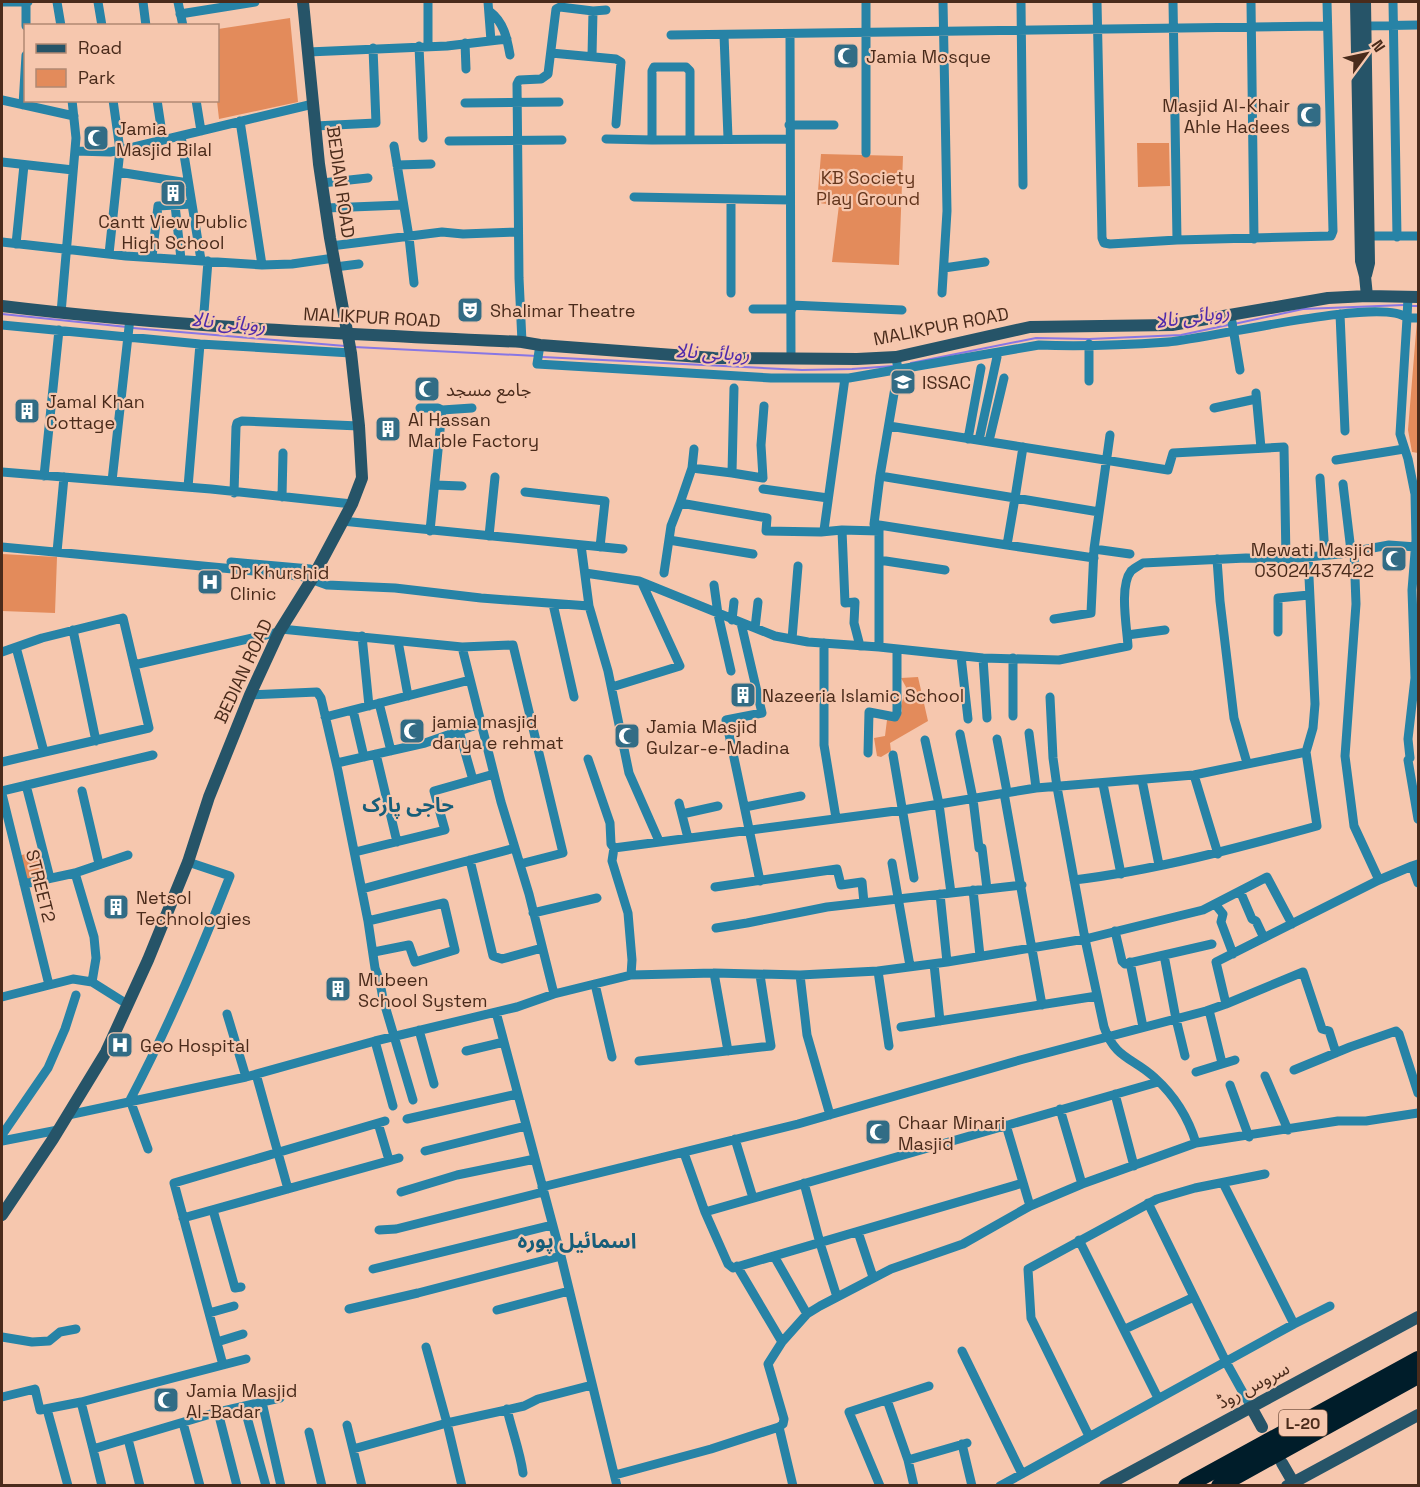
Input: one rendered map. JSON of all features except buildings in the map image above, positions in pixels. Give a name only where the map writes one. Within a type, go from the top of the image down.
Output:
[{"type":"highway","name":"L-20","points":[[1186,1485],[1419,1359]]},
{"type":"highway","name":"L-20","points":[[1219,1485],[1419,1376]]},
{"type":"street","points":[[2,2],[27,2],[26,24]]},
{"type":"street","points":[[57,2],[61,24]]},
{"type":"street","points":[[98,2],[102,24]]},
{"type":"street","points":[[143,2],[146,24]]},
{"type":"street","points":[[178,2],[182,24]]},
{"type":"street","points":[[180,14],[255,2]]},
{"type":"street","name":"BEDIAN ROAD","points":[[2,1215],[68,1115],[106,1052],[148,960],[188,862],[209,797],[250,695],[280,631],[314,576],[352,504],[362,478],[359,426],[349,343],[322,183],[303,2]]},
{"type":"street","points":[[423,138],[424,46],[428,2]]},
{"type":"street","points":[[866,2],[866,153]]},
{"type":"street","points":[[942,293],[946,211],[943,2]]},
{"type":"street","points":[[1021,2],[1023,185]]},
{"type":"street","points":[[1097,2],[1102,238],[1104,243],[1110,244],[1331,236],[1333,231],[1327,2]]},
{"type":"street","points":[[1173,2],[1177,240]]},
{"type":"street","points":[[1251,2],[1254,238]]},
{"type":"street","points":[[1356,2],[1361,26],[1369,236],[1369,263],[1365,276]]},
{"type":"street","points":[[1365,2],[1361,26],[1361,261],[1367,296]]},
{"type":"street","points":[[1393,2],[1397,237]]},
{"type":"street","points":[[488,6],[501,24],[510,55]]},
{"type":"street","points":[[488,6],[491,41]]},
{"type":"street","points":[[522,342],[516,140],[517,84],[519,80],[541,79],[550,69],[556,9],[560,7],[593,11],[606,10]]},
{"type":"street","points":[[592,56],[593,11]]},
{"type":"street","points":[[1361,26],[1419,25]]},
{"type":"street","points":[[672,35],[1327,26]]},
{"type":"street","points":[[724,34],[728,138]]},
{"type":"street","points":[[790,34],[791,359]]},
{"type":"street","points":[[308,52],[507,39]]},
{"type":"street","points":[[465,43],[466,69]]},
{"type":"street","points":[[315,126],[376,123],[373,48]]},
{"type":"street","points":[[551,53],[616,59],[621,62],[616,124]]},
{"type":"street","points":[[652,140],[652,70],[657,67],[686,67],[690,71],[690,138]]},
{"type":"street","points":[[22,105],[24,80]]},
{"type":"street","points":[[2,100],[74,116]]},
{"type":"street","points":[[61,313],[75,150],[72,102]]},
{"type":"street","points":[[110,254],[120,150],[113,102]]},
{"type":"street","points":[[157,102],[163,140]]},
{"type":"street","points":[[196,102],[201,131]]},
{"type":"street","points":[[465,103],[558,102]]},
{"type":"street","points":[[75,150],[110,152],[313,104]]},
{"type":"street","points":[[240,121],[262,265]]},
{"type":"street","points":[[789,125],[834,125]]},
{"type":"street","points":[[181,136],[204,260],[203,325]]},
{"type":"street","points":[[606,139],[789,138]]},
{"type":"street","points":[[449,141],[562,140]]},
{"type":"street","points":[[394,146],[414,283]]},
{"type":"street","points":[[2,162],[73,170]]},
{"type":"street","points":[[397,165],[431,164]]},
{"type":"street","points":[[16,244],[24,165]]},
{"type":"street","points":[[118,172],[188,183]]},
{"type":"street","points":[[322,183],[368,178]]},
{"type":"street","points":[[634,197],[790,200]]},
{"type":"street","points":[[731,200],[731,292]]},
{"type":"street","points":[[152,257],[158,206],[192,204]]},
{"type":"street","points":[[175,205],[181,259]]},
{"type":"street","points":[[326,208],[403,205]]},
{"type":"street","points":[[2,242],[110,254],[262,265],[292,264],[334,257],[409,237],[442,232],[470,234],[518,232]]},
{"type":"street","points":[[1369,236],[1419,236]]},
{"type":"street","points":[[334,257],[359,264]]},
{"type":"street","points":[[944,267],[985,262]]},
{"type":"street","name":"MALIKPUR ROAD","points":[[2,306],[61,313],[129,327],[203,325],[349,343],[522,342],[603,359],[714,366],[791,359],[897,358],[1030,327],[1040,336],[1231,319],[1328,298],[1367,296],[1411,298]]},
{"type":"street","points":[[1411,298],[1407,318],[1400,434],[1415,494],[1417,549],[1412,590],[1415,678],[1408,736],[1410,758],[1408,760],[1419,819]]},
{"type":"street","points":[[753,309],[791,307],[902,310]]},
{"type":"street","points":[[539,347],[537,364],[603,359],[714,366],[771,378],[845,378],[898,370],[1040,336],[1089,344],[1169,342],[1340,314],[1364,312],[1402,314],[1407,318],[1419,318]]},
{"type":"street","points":[[1340,314],[1345,430]]},
{"type":"street","points":[[1231,319],[1240,370]]},
{"type":"street","points":[[2,325],[59,330],[129,327],[200,344],[349,343]]},
{"type":"street","points":[[112,481],[129,327]]},
{"type":"street","points":[[44,476],[59,330]]},
{"type":"street","points":[[188,488],[200,344]]},
{"type":"street","points":[[1089,344],[1089,381]]},
{"type":"street","points":[[979,440],[997,357]]},
{"type":"street","points":[[879,528],[874,524],[898,370],[897,358]]},
{"type":"street","points":[[968,439],[981,368]]},
{"type":"street","points":[[824,530],[845,378]]},
{"type":"street","points":[[989,441],[1004,378]]},
{"type":"street","points":[[732,473],[734,388]]},
{"type":"street","points":[[1215,408],[1256,396],[1261,448]]},
{"type":"street","points":[[692,468],[764,478],[761,445],[764,406]]},
{"type":"street","points":[[420,408],[442,410],[472,408]]},
{"type":"street","points":[[430,531],[442,410]]},
{"type":"street","points":[[234,492],[237,423],[242,421],[359,426]]},
{"type":"street","points":[[889,426],[1168,470],[1173,453],[1284,447],[1286,559]]},
{"type":"street","points":[[1054,619],[1091,613],[1094,554],[1110,435]]},
{"type":"street","points":[[1007,545],[1023,447]]},
{"type":"street","points":[[664,573],[671,526],[692,468],[694,449]]},
{"type":"street","points":[[1336,460],[1404,449]]},
{"type":"street","points":[[282,497],[283,453]]},
{"type":"street","points":[[2,472],[352,504]]},
{"type":"street","points":[[880,476],[1099,512]]},
{"type":"street","points":[[58,550],[64,477]]},
{"type":"street","points":[[489,536],[495,477]]},
{"type":"street","points":[[1320,478],[1325,554]]},
{"type":"street","points":[[1343,484],[1356,604],[1345,756],[1354,826],[1379,880]]},
{"type":"street","points":[[435,485],[462,486]]},
{"type":"street","points":[[763,489],[828,498]]},
{"type":"street","points":[[525,492],[605,501],[600,548]]},
{"type":"street","points":[[680,503],[767,518],[766,531],[821,532],[879,528],[1007,545],[1094,554],[1130,554]]},
{"type":"street","points":[[342,521],[623,549]]},
{"type":"street","points":[[879,528],[879,647]]},
{"type":"street","points":[[842,530],[845,603],[855,602],[854,623],[860,645]]},
{"type":"street","points":[[669,540],[753,554]]},
{"type":"street","points":[[2,542],[58,550]]},
{"type":"street","points":[[581,545],[588,606],[612,687],[630,773],[659,841]]},
{"type":"street","points":[[585,573],[642,583],[775,636],[824,643],[983,658],[1059,660],[1128,646],[1126,581],[1130,572],[1136,567],[1151,562],[1286,559],[1340,554],[1389,545],[1417,549]]},
{"type":"street","points":[[2,547],[265,569],[305,577],[314,576],[327,585],[395,588],[588,606]]},
{"type":"street","points":[[1074,880],[1121,874],[1218,854],[1317,826],[1306,752],[1313,728],[1315,704],[1308,556]]},
{"type":"street","points":[[1217,559],[1234,718],[1247,763]]},
{"type":"street","points":[[879,560],[945,570]]},
{"type":"street","points":[[792,639],[798,566]]},
{"type":"street","points":[[612,687],[680,666],[642,583]]},
{"type":"street","points":[[714,585],[731,671]]},
{"type":"street","points":[[1278,632],[1278,598],[1309,595]]},
{"type":"street","points":[[734,602],[736,621],[762,713],[726,720],[760,881]]},
{"type":"street","points":[[755,628],[758,602]]},
{"type":"street","points":[[553,604],[574,697]]},
{"type":"street","points":[[2,652],[42,638],[123,618],[149,728],[2,762]]},
{"type":"street","points":[[73,630],[96,741]]},
{"type":"street","points":[[1127,635],[1165,630]]},
{"type":"street","points":[[134,665],[280,631],[462,646],[513,645],[563,853],[520,864]]},
{"type":"street","points":[[362,636],[374,704],[391,751]]},
{"type":"street","points":[[399,641],[408,696]]},
{"type":"street","points":[[824,643],[824,745],[837,818]]},
{"type":"street","points":[[462,646],[554,994]]},
{"type":"street","points":[[16,647],[44,752]]},
{"type":"street","points":[[868,753],[869,712],[895,717],[897,713],[897,650]]},
{"type":"street","points":[[961,656],[968,719]]},
{"type":"street","points":[[983,658],[987,718]]},
{"type":"street","points":[[1013,658],[1013,716]]},
{"type":"street","points":[[326,717],[470,680]]},
{"type":"street","points":[[250,695],[317,692],[321,698],[355,852],[375,968],[413,1100]]},
{"type":"street","points":[[1050,697],[1057,787],[1085,939],[1107,1036],[1116,1049],[1129,1061],[1147,1071],[1177,1102],[1189,1122],[1196,1143]]},
{"type":"street","points":[[353,710],[364,757]]},
{"type":"street","points":[[337,763],[425,743],[482,723]]},
{"type":"street","points":[[459,731],[473,780]]},
{"type":"street","points":[[1029,733],[1036,788]]},
{"type":"street","points":[[960,734],[973,799],[979,848],[982,848],[987,889]]},
{"type":"street","points":[[1408,736],[1419,738]]},
{"type":"street","points":[[997,739],[1042,1005]]},
{"type":"street","points":[[925,740],[939,804],[951,893]]},
{"type":"street","points":[[614,848],[903,810],[1036,788],[1194,775],[1306,752]]},
{"type":"street","points":[[376,754],[397,842]]},
{"type":"street","points":[[893,755],[914,878]]},
{"type":"street","points":[[2,793],[26,785],[153,756]]},
{"type":"street","points":[[588,759],[610,823],[611,844],[614,848],[612,861],[628,913],[631,975]]},
{"type":"street","points":[[355,852],[445,830],[434,791],[494,774]]},
{"type":"street","points":[[1194,775],[1218,854]]},
{"type":"street","points":[[1142,780],[1159,865]]},
{"type":"street","points":[[1103,784],[1121,874]]},
{"type":"street","points":[[26,785],[50,878]]},
{"type":"street","points":[[82,791],[99,864]]},
{"type":"street","name":"STREET2","points":[[2,793],[4,816],[24,884],[49,985]]},
{"type":"street","points":[[745,807],[801,796]]},
{"type":"street","points":[[679,803],[688,838]]},
{"type":"street","points":[[682,814],[718,806]]},
{"type":"street","points":[[362,889],[515,848]]},
{"type":"street","points":[[24,884],[75,873],[128,855]]},
{"type":"street","points":[[470,860],[493,956],[502,959],[542,948]]},
{"type":"street","points":[[148,1149],[130,1100],[152,1059],[202,949],[230,876],[188,862]]},
{"type":"street","points":[[892,863],[910,966]]},
{"type":"street","points":[[1216,962],[1379,880],[1415,865],[1419,883]]},
{"type":"street","points":[[715,887],[837,869],[841,885],[862,882],[864,903]]},
{"type":"street","points":[[75,873],[94,937],[96,958],[92,982]]},
{"type":"street","points":[[68,1115],[246,1077],[631,975],[714,973],[800,975],[934,964],[1085,939],[1203,910],[1267,878],[1292,924]]},
{"type":"street","points":[[716,928],[827,907],[1022,885]]},
{"type":"street","points":[[973,891],[980,956]]},
{"type":"street","points":[[1240,891],[1252,919],[1256,921],[1264,938]]},
{"type":"street","points":[[940,894],[947,962]]},
{"type":"street","points":[[533,913],[597,898]]},
{"type":"street","points":[[368,921],[444,903],[455,950],[415,962],[410,945],[374,952]]},
{"type":"street","points":[[1215,904],[1222,914],[1221,922],[1233,954]]},
{"type":"street","points":[[1115,931],[1123,963],[1164,955],[1212,941],[1226,1004]]},
{"type":"street","points":[[1164,955],[1185,1056]]},
{"type":"street","points":[[1130,963],[1143,1027]]},
{"type":"street","points":[[934,964],[940,1021]]},
{"type":"street","points":[[878,970],[889,1046]]},
{"type":"street","points":[[379,1230],[396,1229],[830,1115],[1107,1036],[1209,1010],[1303,972],[1322,1029],[1329,1030],[1336,1053]]},
{"type":"street","points":[[714,973],[728,1051]]},
{"type":"street","points":[[639,1061],[771,1046],[760,975]]},
{"type":"street","points":[[800,975],[807,1035],[830,1115]]},
{"type":"street","points":[[2,996],[73,979],[92,982],[127,1004]]},
{"type":"street","points":[[595,984],[612,1058]]},
{"type":"street","points":[[2,1135],[48,1068],[65,1029],[76,995]]},
{"type":"street","points":[[901,1027],[1097,996]]},
{"type":"street","points":[[1209,1010],[1222,1063]]},
{"type":"street","points":[[496,1012],[561,1256],[617,1485]]},
{"type":"street","points":[[227,1014],[246,1077]]},
{"type":"street","points":[[419,1030],[434,1084]]},
{"type":"street","points":[[1294,1070],[1396,1031],[1419,1093]]},
{"type":"street","points":[[375,1041],[393,1106]]},
{"type":"street","points":[[466,1051],[504,1042]]},
{"type":"street","points":[[1196,1072],[1235,1060]]},
{"type":"street","points":[[256,1074],[288,1189]]},
{"type":"street","points":[[1265,1076],[1288,1130]]},
{"type":"street","points":[[705,1212],[1158,1082]]},
{"type":"street","points":[[1230,1085],[1249,1137]]},
{"type":"street","points":[[407,1119],[517,1094]]},
{"type":"street","points":[[1115,1094],[1134,1166]]},
{"type":"street","points":[[1060,1109],[1082,1184]]},
{"type":"street","points":[[615,1474],[711,1449],[779,1427],[783,1424],[784,1419],[768,1364],[782,1342],[807,1314],[873,1277],[963,1244],[1030,1206],[1082,1184],[1196,1143],[1249,1137],[1338,1121],[1366,1121],[1419,1113]]},
{"type":"street","points":[[183,1218],[394,1159],[382,1122],[174,1183],[183,1218],[209,1313],[224,1365]]},
{"type":"street","points":[[1006,1125],[1030,1206]]},
{"type":"street","points":[[425,1151],[526,1126]]},
{"type":"street","points":[[2,1141],[58,1130]]},
{"type":"street","points":[[735,1139],[753,1198]]},
{"type":"street","points":[[684,1153],[705,1212],[728,1264],[732,1268],[1023,1183]]},
{"type":"street","points":[[401,1192],[457,1175],[535,1159]]},
{"type":"street","points":[[1089,1436],[1031,1318],[1028,1269],[1148,1203],[1195,1188],[1265,1174]]},
{"type":"street","points":[[804,1183],[837,1297]]},
{"type":"street","points":[[1223,1183],[1294,1324]]},
{"type":"street","points":[[1148,1203],[1226,1362],[1262,1427]]},
{"type":"street","points":[[213,1210],[235,1288],[241,1287]]},
{"type":"street","points":[[373,1269],[552,1225]]},
{"type":"street","points":[[858,1232],[873,1277]]},
{"type":"street","points":[[1079,1240],[1158,1398]]},
{"type":"street","points":[[349,1309],[561,1256]]},
{"type":"street","points":[[774,1256],[807,1314]]},
{"type":"street","points":[[737,1266],[782,1342]]},
{"type":"street","points":[[497,1310],[569,1291]]},
{"type":"street","points":[[1125,1329],[1194,1297]]},
{"type":"street","points":[[209,1313],[234,1306]]},
{"type":"street","points":[[1000,1485],[1330,1306]]},
{"type":"street","name":"سروس روڈ","points":[[1105,1485],[1419,1317]]},
{"type":"street","points":[[2,1337],[32,1342],[49,1341],[60,1332],[76,1329]]},
{"type":"street","points":[[217,1342],[243,1334]]},
{"type":"street","points":[[426,1347],[462,1485]]},
{"type":"street","points":[[962,1351],[1022,1474]]},
{"type":"street","points":[[2,1397],[35,1389],[40,1410],[47,1409],[246,1359]]},
{"type":"street","points":[[353,1449],[447,1423],[524,1406],[538,1399],[592,1385]]},
{"type":"street","points":[[880,1485],[849,1412],[929,1386]]},
{"type":"street","points":[[93,1449],[218,1412],[280,1398]]},
{"type":"street","points":[[887,1400],[908,1460],[914,1485]]},
{"type":"street","points":[[81,1402],[102,1485]]},
{"type":"street","points":[[262,1402],[281,1485]]},
{"type":"street","points":[[244,1406],[266,1485]]},
{"type":"street","points":[[47,1409],[68,1485]]},
{"type":"street","points":[[507,1410],[522,1460],[523,1473]]},
{"type":"street","points":[[218,1412],[237,1485]]},
{"type":"street","points":[[1282,1463],[1290,1484],[1419,1415]]},
{"type":"street","points":[[183,1423],[200,1485]]},
{"type":"street","points":[[347,1425],[362,1485]]},
{"type":"street","points":[[779,1427],[793,1485]]},
{"type":"street","points":[[309,1432],[322,1485]]},
{"type":"street","points":[[128,1438],[140,1485]]},
{"type":"street","points":[[908,1460],[964,1444],[972,1485]]},
{"type":"green space","points":[[290,18],[298,102],[219,119],[217,102],[219,102],[219,29]]},
{"type":"green space","points":[[1137,143],[1169,143],[1170,186],[1138,187]]},
{"type":"green space","name":"KB Society Play Ground","points":[[821,154],[903,156],[899,265],[832,262],[839,205],[817,203]]},
{"type":"green space","points":[[1417,320],[1418,453],[1412,452],[1408,430]]},
{"type":"green space","points":[[2,554],[57,557],[55,613],[2,611]]},
{"type":"green space","points":[[918,677],[928,721],[890,743],[891,751],[881,757],[877,756],[874,738],[885,736],[887,720],[896,720],[902,711],[901,706],[906,687],[901,678]]},
{"type":"green space","points":[[41,850],[48,875],[25,880],[18,856]]},
{"type":"waterway","name":"روہائی نالا","points":[[1234,324],[1303,309],[1404,305]]},
{"type":"waterway","name":"روہائی نالا","points":[[1409,306],[1418,306]]},
{"type":"waterway","name":"روہائی نالا","points":[[2,314],[127,327]]},
{"type":"waterway","name":"روہائی نالا","points":[[911,363],[1036,338],[1089,339],[1181,335],[1228,325]]},
{"type":"waterway","name":"روہائی نالا","points":[[133,328],[345,346]]},
{"type":"waterway","name":"روہائی نالا","points":[[354,347],[537,356]]},
{"type":"waterway","name":"روہائی نالا","points":[[542,357],[802,370],[893,366]]},
{"type":"place","name":"Jamia Mosque","points":[[846,56]]},
{"type":"place","name":"Masjid Al-Khair Ahle Hadees","points":[[1309,115]]},
{"type":"place","name":"Jamia Masjid Bilal","points":[[96,138]]},
{"type":"place","name":"Cantt View Public High School","points":[[173,193]]},
{"type":"place","name":"Shalimar Theatre","points":[[470,310]]},
{"type":"place","name":"ISSAC","points":[[903,382]]},
{"type":"place","name":"جامع مسجد","points":[[427,389]]},
{"type":"place","name":"Jamal Khan Cottage","points":[[27,411]]},
{"type":"place","name":"Al Hassan Marble Factory","points":[[388,429]]},
{"type":"place","name":"Mewati Masjid 03024437422","points":[[1394,559]]},
{"type":"place","name":"Dr Khurshid Clinic","points":[[210,582]]},
{"type":"place","name":"Nazeeria Islamic School","points":[[743,695]]},
{"type":"place","name":"jamia masjid darya e rehmat","points":[[412,731]]},
{"type":"place","name":"Jamia Masjid Gulzar-e-Madina","points":[[627,736]]},
{"type":"place","name":"Netsol Technologies","points":[[116,907]]},
{"type":"place","name":"Mubeen School System","points":[[338,989]]},
{"type":"place","name":"Geo Hospital","points":[[120,1045]]},
{"type":"place","name":"Chaar Minari Masjid","points":[[878,1132]]},
{"type":"place","name":"Jamia Masjid Al-Badar","points":[[166,1400]]},
{"type":"district","name":"حاجی پارک","points":[[408,805]]},
{"type":"district","name":"اسمائیل پورہ","points":[[577,1240]]}]
